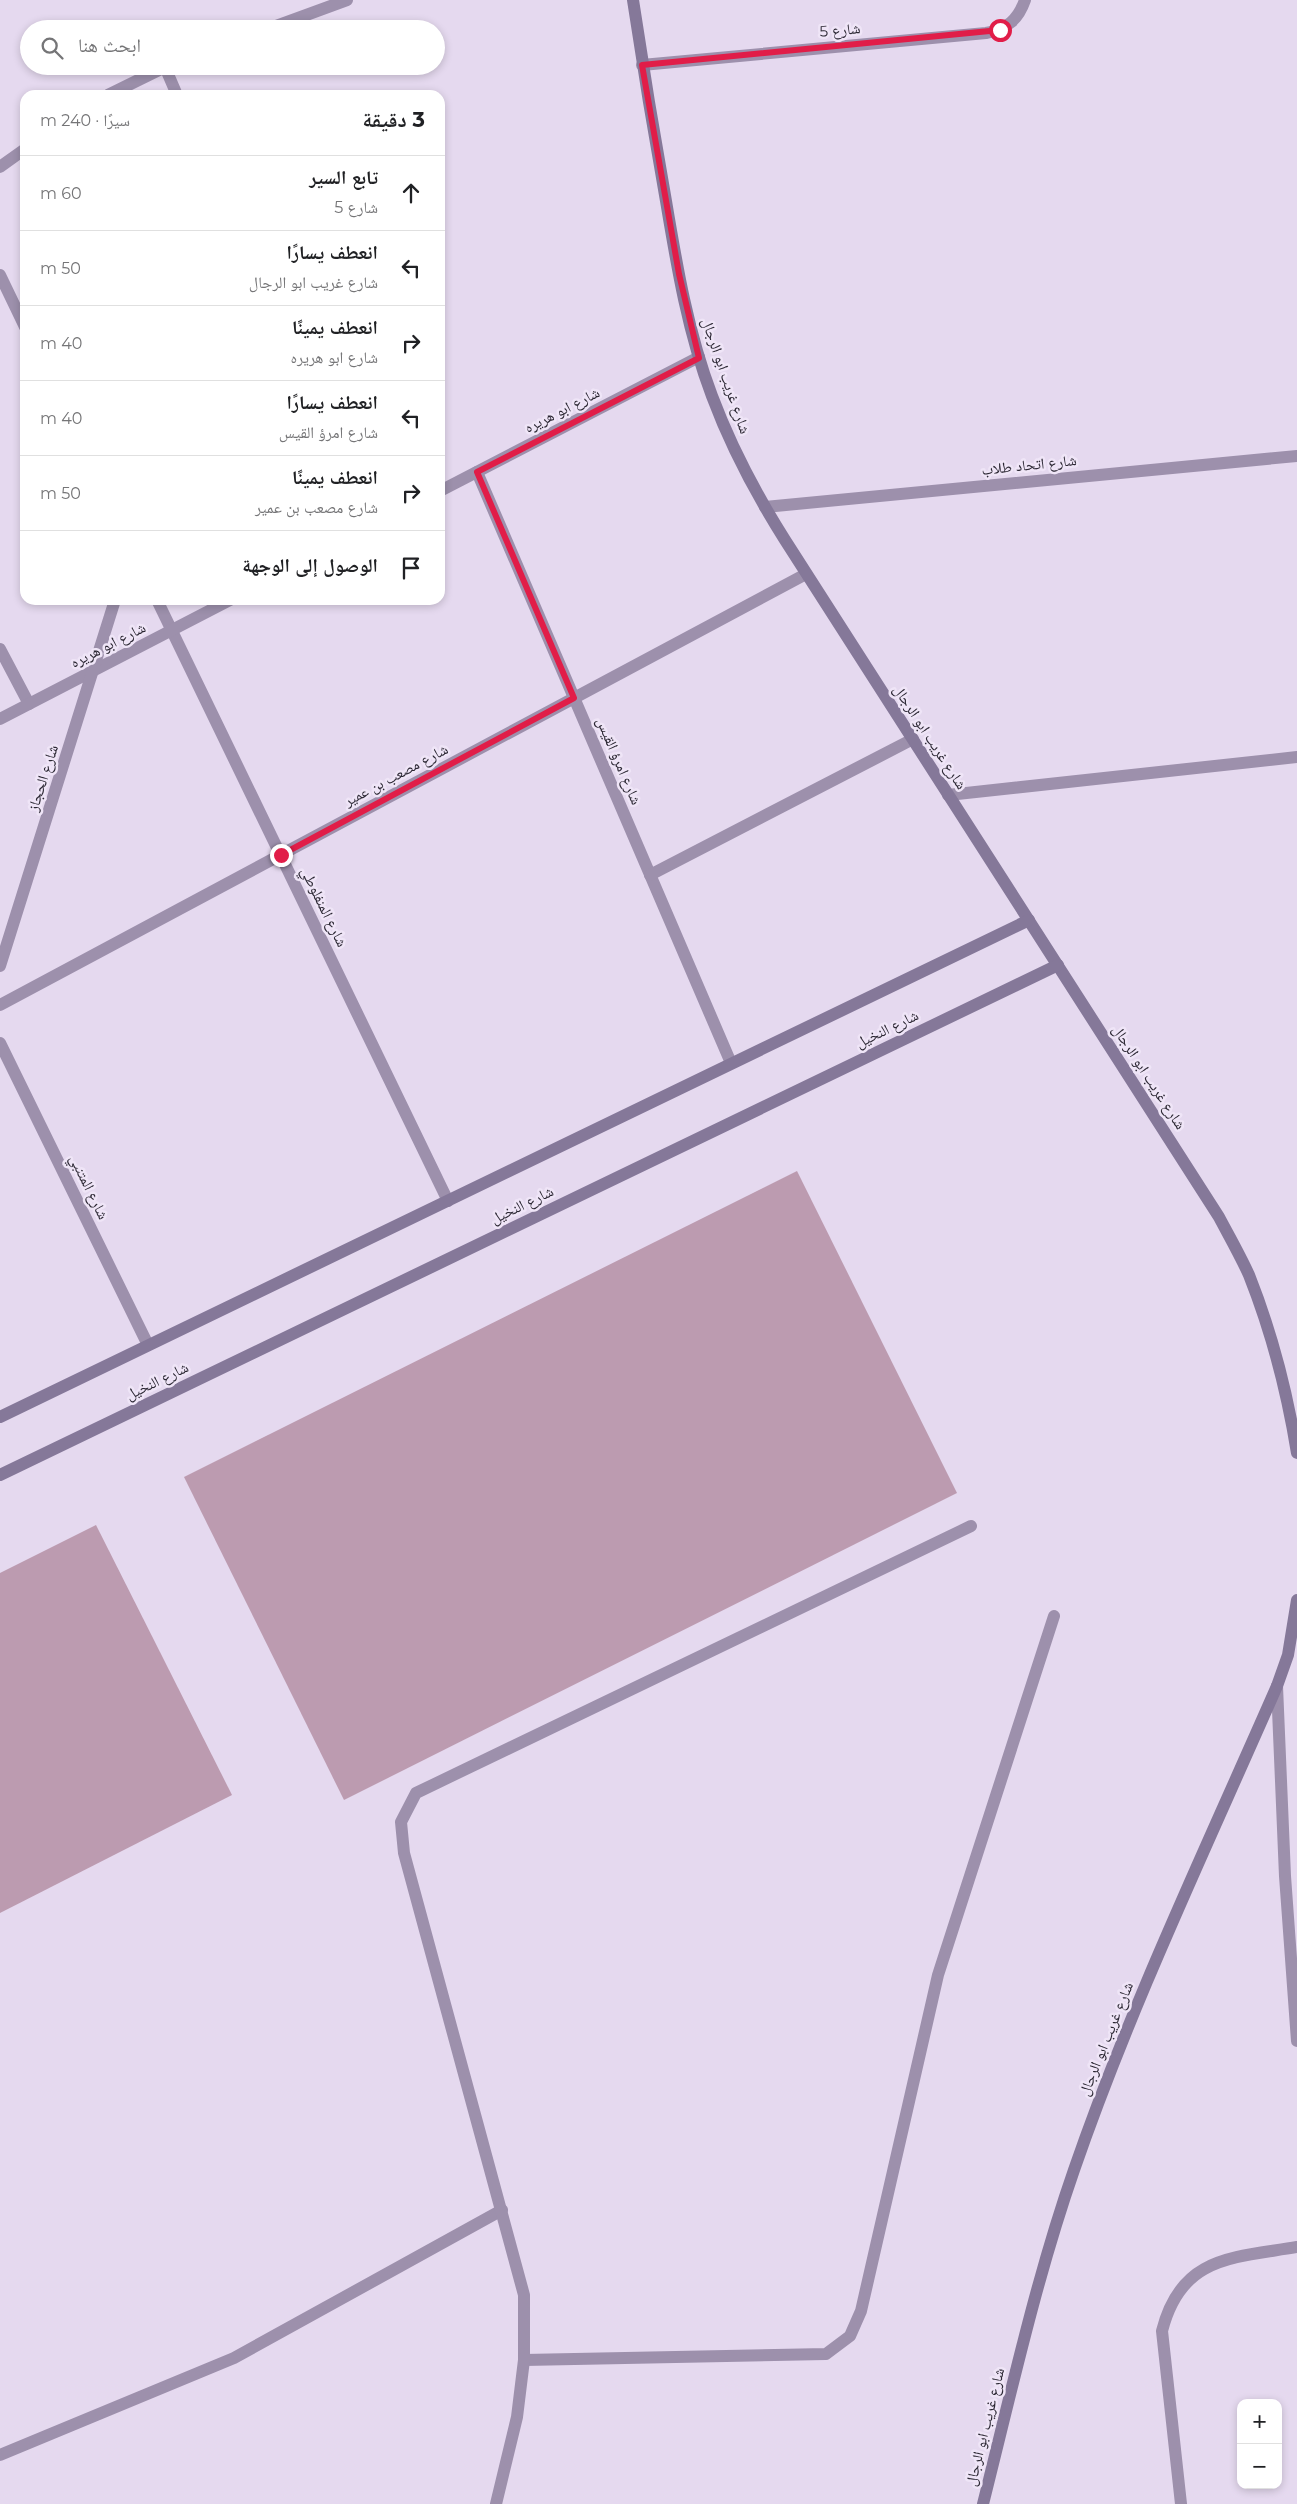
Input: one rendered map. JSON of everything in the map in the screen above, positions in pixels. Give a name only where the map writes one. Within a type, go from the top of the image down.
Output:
[{"type":"main road","name":"شارع غريب ابو الرجال","points":[[634,0],[642,65],[679,274],[699,358],[727,433],[765,507],[806,574],[1219,1217],[1248,1274],[1270,1333],[1287,1394],[1297,1453]]},
{"type":"main road","points":[[0,1417],[1028,920]]},
{"type":"main road","name":"شارع النخيل","points":[[0,1475],[1058,965]]},
{"type":"main road","name":"شارع غريب ابو الرجال","points":[[983,2504],[1031,2312],[1073,2172],[1123,2036],[1277,1686],[1293,1654],[1297,1600]]},
{"type":"street","points":[[293,20],[347,0]]},
{"type":"street","name":"شارع 5","points":[[642,65],[986,33],[1000,30],[1012,24],[1020,14],[1025,0]]},
{"type":"street","points":[[118,90],[149,75]]},
{"type":"street","points":[[169,75],[176,90]]},
{"type":"street","points":[[0,167],[20,153]]},
{"type":"street","points":[[0,275],[20,317]]},
{"type":"street","name":"شارع ابو هريره","points":[[445,488],[699,358]]},
{"type":"street","name":"شارع اتحاد طلاب","points":[[765,507],[1297,456]]},
{"type":"street","name":"شارع امرؤ القيس","points":[[477,472],[731,1063]]},
{"type":"street","name":"شارع مصعب بن عمير","points":[[0,1005],[806,574]]},
{"type":"street","name":"شارع الحجاز","points":[[0,966],[114,605]]},
{"type":"street","name":"شارع المنفلوطي","points":[[160,605],[448,1201]]},
{"type":"street","name":"شارع ابو هريره","points":[[0,719],[220,605]]},
{"type":"street","points":[[0,649],[29,704]]},
{"type":"street","points":[[650,875],[913,739]]},
{"type":"street","points":[[948,795],[1297,757]]},
{"type":"street","name":"شارع المتنبي","points":[[0,1043],[148,1345]]},
{"type":"street","points":[[496,2504],[517,2417],[524,2360],[524,2295],[404,1853],[401,1822],[416,1793],[970,1526]]},
{"type":"street","points":[[524,2360],[826,2354],[850,2336],[861,2311],[938,1975],[1054,1616]]},
{"type":"street","points":[[1277,1686],[1291,1875],[1297,2041]]},
{"type":"street","points":[[0,2455],[234,2358],[502,2210]]},
{"type":"street","points":[[1181,2504],[1162,2331],[1168,2310],[1178,2290],[1194,2275],[1213,2263],[1297,2247]]},
{"type":"shaded area","points":[[797,1171],[957,1493],[344,1800],[184,1477]]},
{"type":"shaded area","points":[[96,1525],[232,1795],[0,1913],[0,1573]]},
{"type":"route","points":[[281,855],[574,698],[477,472],[699,358],[687,315],[679,274],[642,65],[986,33],[1000,30]]}]
